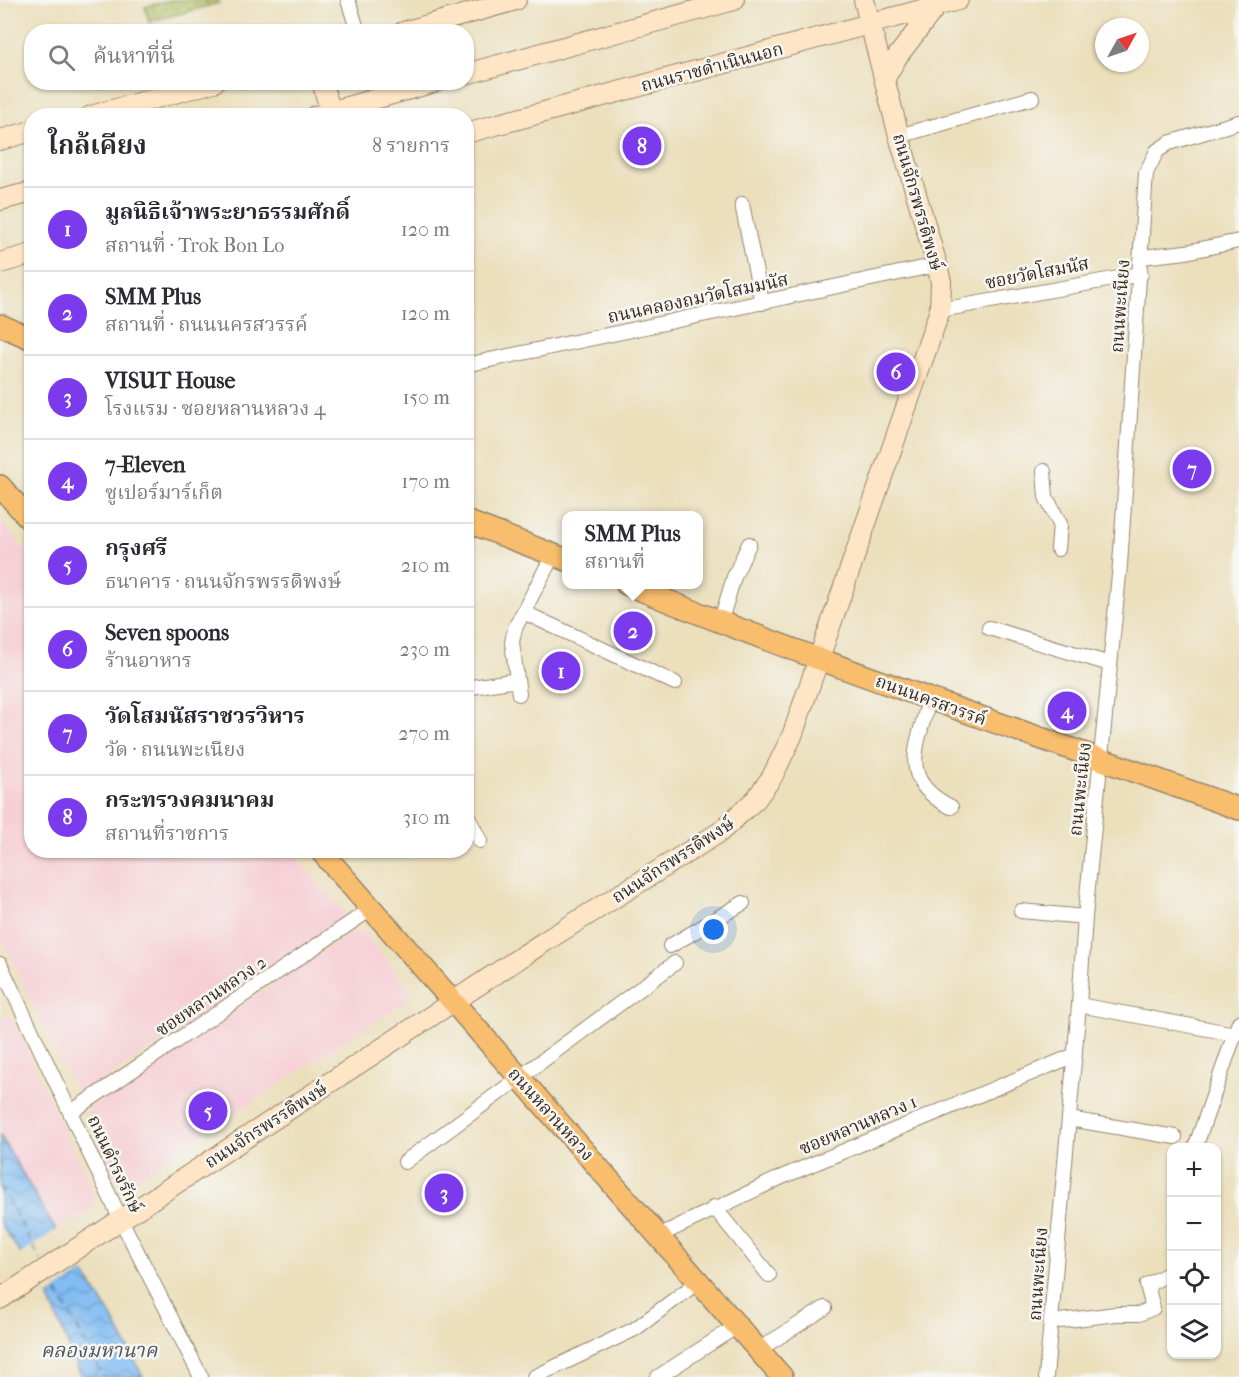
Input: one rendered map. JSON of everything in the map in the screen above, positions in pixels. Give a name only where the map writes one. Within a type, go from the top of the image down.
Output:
[{"type":"main road","points":[[431,24],[516,0]]},
{"type":"main road","points":[[474,72],[734,0]]},
{"type":"main road","name":"ถนนจักรพรรดิพงษ์","points":[[0,1299],[453,1002],[676,862],[739,817],[761,791],[783,756],[940,310],[941,282],[937,265],[899,136],[864,0]]},
{"type":"main road","name":"ถนนราชดำเนินนอก","points":[[474,131],[958,0]]},
{"type":"main road","points":[[885,78],[897,57],[936,6]]},
{"type":"main road","points":[[120,108],[185,90]]},
{"type":"main road","points":[[323,90],[325,108]]},
{"type":"main road","points":[[346,108],[408,90]]},
{"type":"main road","points":[[0,140],[24,133]]},
{"type":"main road","points":[[0,200],[24,194]]},
{"type":"main road","points":[[0,263],[24,256]]},
{"type":"main road","points":[[0,325],[24,336]]},
{"type":"main road","points":[[0,486],[24,513]]},
{"type":"main road","points":[[474,524],[560,557]]},
{"type":"main road","name":"ถนนนครสวรรค์","points":[[636,589],[720,623],[929,700],[1239,809]]},
{"type":"main road","name":"ถนนหลานหลวง","points":[[327,858],[782,1377]]},
{"type":"street","points":[[348,0],[356,24]]},
{"type":"street","points":[[899,136],[1032,98]]},
{"type":"street","name":"ถนนพะเนียง","points":[[1046,1377],[1075,1055],[1084,917],[1110,664],[1141,274],[1146,173],[1157,151],[1169,143],[1239,122]]},
{"type":"street","points":[[742,204],[762,303]]},
{"type":"street","points":[[1142,257],[1186,252],[1239,241]]},
{"type":"street","name":"ถนนคลองถมวัดโสมมนัส","points":[[474,363],[937,265]]},
{"type":"street","name":"ซอยวัดโสมนัส","points":[[940,310],[1141,274]]},
{"type":"street","points":[[1044,471],[1046,497],[1060,524],[1058,549]]},
{"type":"street","points":[[720,623],[734,577],[749,544]]},
{"type":"street","points":[[474,688],[518,687],[512,642],[515,628],[523,612],[560,557]]},
{"type":"street","points":[[523,612],[675,683]]},
{"type":"street","points":[[989,628],[1110,664]]},
{"type":"street","points":[[929,700],[915,755],[918,780],[934,798],[951,807]]},
{"type":"street","points":[[474,829],[480,841]]},
{"type":"street","points":[[670,946],[743,903]]},
{"type":"street","name":"ซอยหลานหลวง 2","points":[[70,1112],[371,909]]},
{"type":"street","points":[[1021,911],[1084,917]]},
{"type":"street","points":[[405,1162],[675,963]]},
{"type":"street","name":"ถนนดำรงรักษ์","points":[[0,964],[121,1220],[201,1377]]},
{"type":"street","points":[[1079,1005],[1237,1028],[1198,1143]]},
{"type":"street","name":"ซอยหลานหลวง 1","points":[[658,1236],[714,1207],[1075,1055]]},
{"type":"street","points":[[1069,1119],[1175,1137]]},
{"type":"street","points":[[714,1207],[769,1275]]},
{"type":"street","points":[[1052,1322],[1116,1314],[1139,1314],[1153,1308],[1147,1285],[1167,1275]]},
{"type":"street","points":[[534,1377],[635,1329],[698,1282]]},
{"type":"street","points":[[758,1350],[825,1308]]},
{"type":"street","points":[[658,1377],[737,1326]]},
{"type":"shaded area","points":[[0,520],[24,548],[24,858],[296,858],[345,913],[345,918],[88,1091],[80,1093],[72,1085],[0,935]]},
{"type":"shaded area","points":[[354,931],[364,933],[399,976],[409,989],[408,1000],[133,1180],[124,1181],[115,1175],[87,1118],[91,1106]]},
{"type":"shaded area","points":[[10,1014],[95,1196],[91,1209],[55,1229],[0,1135],[0,1018]]},
{"type":"green space","points":[[170,0],[218,0],[219,3],[149,22],[145,7]]},
{"type":"water","name":"คลองมหานาค","points":[[0,1135],[55,1229],[111,1315],[143,1377],[81,1377],[48,1295],[0,1223]]},
{"type":"pier","points":[[58,1229],[85,1271],[46,1297],[19,1255]]},
{"type":"ferry route","points":[[0,1185],[41,1261]]},
{"type":"ferry route","points":[[50,1278],[104,1377]]},
{"type":"place","name":"กระทรวงคมนาคม","points":[[642,146]]},
{"type":"place","name":"Seven spoons","points":[[896,372]]},
{"type":"place","name":"วัดโสมนัสราชวรวิหาร","points":[[1192,469]]},
{"type":"place","name":"SMM Plus","points":[[633,631]]},
{"type":"place","name":"มูลนิธิเจ้าพระยาธรรมศักดิ์","points":[[561,671]]},
{"type":"place","name":"7-Eleven","points":[[1067,711]]},
{"type":"place","name":"กรุงศรี","points":[[208,1111]]},
{"type":"place","name":"VISUT House","points":[[444,1193]]}]
